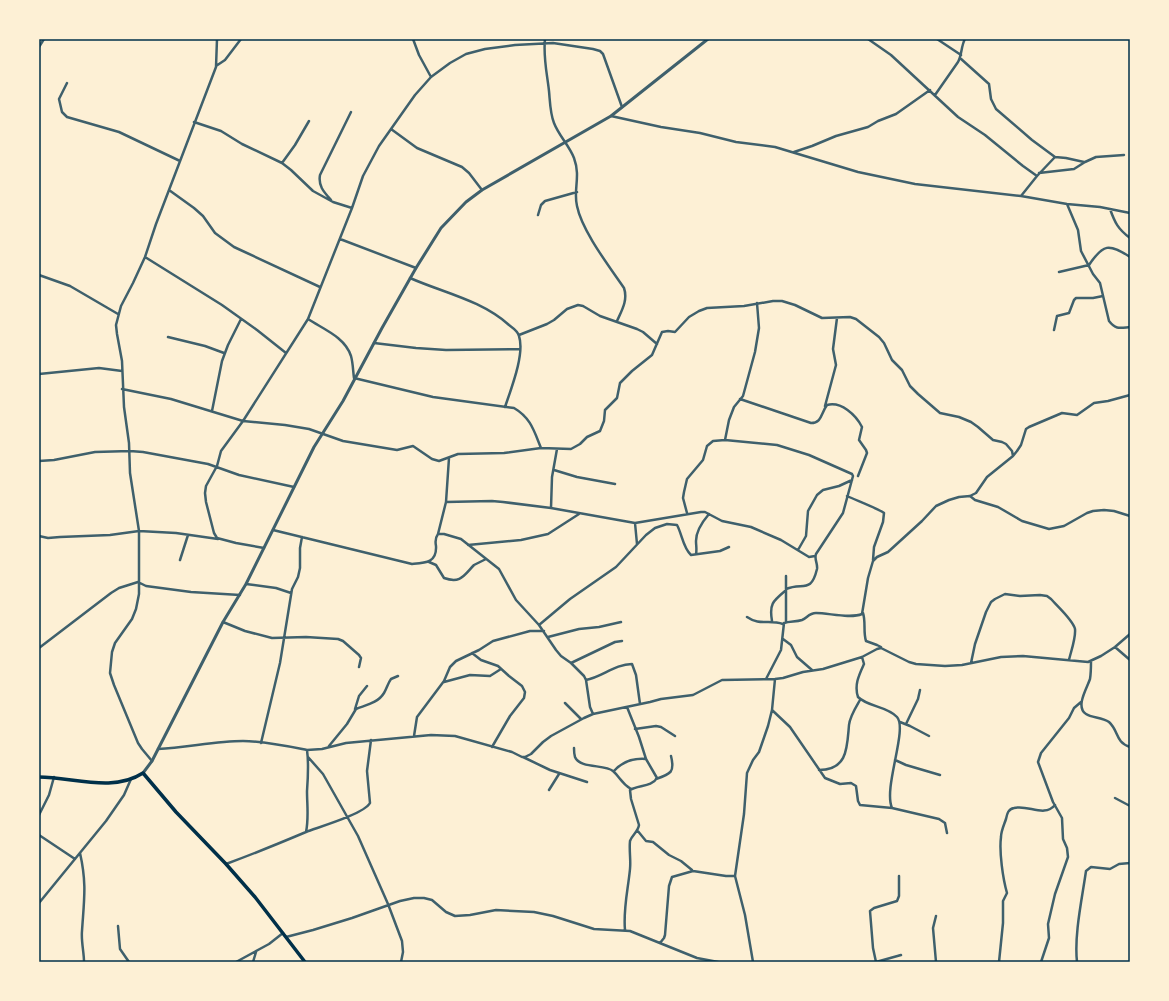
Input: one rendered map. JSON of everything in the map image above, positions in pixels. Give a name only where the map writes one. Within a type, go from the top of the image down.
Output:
[{"type":"main road","points":[[39,777],[54,777],[112,783],[131,779],[143,773],[176,812],[226,864],[305,962]]},
{"type":"street","points":[[39,47],[44,39]]},
{"type":"street","points":[[152,761],[138,743],[110,673],[115,643],[132,619],[139,594],[139,531],[130,473],[130,451],[122,390],[122,361],[117,334],[118,314],[145,257],[194,122],[216,67],[217,39]]},
{"type":"street","points":[[216,67],[225,60],[241,39]]},
{"type":"street","points":[[413,39],[419,55],[431,77]]},
{"type":"street","points":[[545,39],[544,59],[551,114],[557,130],[574,157],[577,169],[576,206],[583,224],[624,288],[626,294],[626,300],[617,321]]},
{"type":"street","points":[[143,773],[152,761],[223,622],[246,584],[314,447],[343,401],[354,378],[410,278],[441,228],[466,202],[482,190],[566,143],[610,116],[708,39]]},
{"type":"street","points":[[868,39],[891,55],[958,117],[985,135],[1022,166],[1037,176]]},
{"type":"street","points":[[937,39],[961,55]]},
{"type":"street","points":[[935,95],[960,58],[965,39]]},
{"type":"street","points":[[220,539],[217,538],[214,533],[205,498],[206,486],[216,466],[221,451],[243,421],[308,319],[352,208],[363,176],[391,129],[415,95],[431,77],[458,58],[472,52],[498,47],[545,43],[566,45],[600,51],[605,58],[622,107]]},
{"type":"street","points":[[960,58],[989,84],[991,99],[996,110],[1032,140],[1055,157],[1085,162]]},
{"type":"street","points":[[67,83],[59,99],[62,112],[67,117],[119,132],[180,160]]},
{"type":"street","points":[[793,152],[836,136],[868,127],[878,121],[896,114],[930,90]]},
{"type":"street","points":[[333,202],[321,188],[319,180],[320,175],[351,112]]},
{"type":"street","points":[[610,116],[661,127],[700,133],[736,142],[768,145],[858,172],[914,184],[1021,196],[1130,213]]},
{"type":"street","points":[[282,163],[295,145],[309,121]]},
{"type":"street","points":[[194,122],[221,132],[282,163],[292,170],[313,191],[333,202],[352,208]]},
{"type":"street","points":[[391,129],[417,148],[462,167],[469,173],[482,190]]},
{"type":"street","points":[[1039,173],[1074,169],[1085,162],[1096,158],[1124,155]]},
{"type":"street","points":[[1021,196],[1039,173],[1055,157]]},
{"type":"street","points":[[169,190],[194,208],[203,216],[215,233],[234,247],[320,288]]},
{"type":"street","points":[[538,215],[541,205],[545,201],[577,192]]},
{"type":"street","points":[[1067,204],[1078,230],[1082,251],[1093,274],[1100,283],[1109,321],[1118,329],[1130,327]]},
{"type":"street","points":[[1110,209],[1117,226],[1130,238]]},
{"type":"street","points":[[340,239],[416,268]]},
{"type":"street","points":[[1059,272],[1089,265],[1098,252],[1102,249],[1116,248],[1130,257]]},
{"type":"street","points":[[145,257],[241,319],[286,353]]},
{"type":"street","points":[[39,275],[70,286],[118,314]]},
{"type":"street","points":[[410,278],[484,307],[507,323],[519,335],[520,350],[516,374],[505,407]]},
{"type":"street","points":[[1054,330],[1058,316],[1069,313],[1074,300],[1103,296]]},
{"type":"street","points":[[122,390],[157,396],[243,421],[299,427],[322,433],[343,441],[400,450],[413,446],[436,461],[458,454],[504,453],[541,448],[557,450],[568,449],[575,447],[587,437],[600,430],[604,421],[605,410],[617,398],[620,383],[652,355],[662,332],[675,332],[683,322],[699,311],[707,308],[744,306],[773,301],[795,305],[822,318],[850,317],[856,319],[879,337],[884,343],[892,360],[902,370],[914,390],[937,411],[944,415],[959,417],[971,422],[993,440],[1006,444],[1012,451],[1013,456]]},
{"type":"street","points":[[725,440],[729,420],[734,407],[745,389],[758,337],[757,303]]},
{"type":"street","points":[[519,335],[547,324],[572,306],[583,306],[600,316],[617,321],[643,332],[656,344]]},
{"type":"street","points":[[740,399],[811,424],[820,420],[825,408],[836,365],[833,349],[837,318]]},
{"type":"street","points":[[212,411],[218,375],[224,353],[241,319]]},
{"type":"street","points":[[308,319],[339,339],[344,344],[350,356],[354,378]]},
{"type":"street","points":[[168,336],[224,353]]},
{"type":"street","points":[[374,343],[446,350],[520,350]]},
{"type":"street","points":[[39,374],[99,368],[122,371]]},
{"type":"street","points":[[354,378],[433,397],[514,408],[523,414],[529,422],[541,448]]},
{"type":"street","points":[[873,561],[877,557],[888,552],[936,506],[949,500],[970,496],[976,493],[988,477],[1018,451],[1026,429],[1029,427],[1062,413],[1077,415],[1094,402],[1108,401],[1130,395]]},
{"type":"street","points":[[825,408],[827,405],[831,404],[844,408],[861,425],[862,430],[859,440],[867,454],[858,476]]},
{"type":"street","points":[[687,514],[684,498],[687,479],[703,460],[707,446],[713,441],[725,440],[777,445],[792,449],[849,472],[853,476],[843,513],[815,556],[817,568],[812,582],[807,586],[794,586],[786,590],[772,603],[770,613],[772,621]]},
{"type":"street","points":[[551,508],[552,483],[557,450]]},
{"type":"street","points":[[39,461],[54,460],[87,453],[130,451],[154,453],[216,466],[249,478],[294,487]]},
{"type":"street","points":[[428,562],[432,559],[436,551],[435,540],[438,534],[446,502],[448,458]]},
{"type":"street","points":[[554,470],[577,478],[615,484]]},
{"type":"street","points":[[798,550],[806,536],[808,511],[818,495],[824,490],[839,486],[852,480]]},
{"type":"street","points":[[847,496],[884,513],[883,522],[874,547],[873,561],[865,592],[863,612],[864,636],[866,640],[909,662],[916,664],[951,666],[1001,657],[1023,656],[1084,662],[1092,661],[1115,647],[1130,634]]},
{"type":"street","points":[[970,496],[975,500],[998,507],[1022,521],[1049,529],[1064,526],[1093,511],[1114,511],[1130,516]]},
{"type":"street","points":[[446,502],[492,501],[551,508],[634,523],[701,512],[709,514],[722,521],[751,527],[781,540],[809,557],[815,556]]},
{"type":"street","points":[[468,545],[516,541],[548,534],[579,514]]},
{"type":"street","points":[[696,554],[696,537],[709,514]]},
{"type":"street","points":[[634,523],[637,545]]},
{"type":"street","points":[[539,625],[570,599],[616,567],[656,528],[667,524],[677,525],[688,552],[691,555],[720,551],[729,547]]},
{"type":"street","points":[[273,530],[398,562],[412,564],[428,562],[436,565],[444,578],[454,580],[461,578],[476,564],[486,559]]},
{"type":"street","points":[[39,536],[60,537],[110,535],[139,531],[220,539],[264,548]]},
{"type":"street","points":[[438,534],[444,534],[457,538],[499,569],[516,600],[544,631],[561,656],[572,663],[586,680],[590,707],[593,714]]},
{"type":"street","points":[[180,560],[188,535]]},
{"type":"street","points":[[261,743],[280,663],[291,593],[300,568],[300,548],[302,537]]},
{"type":"street","points":[[766,679],[781,650],[785,623],[786,576]]},
{"type":"street","points":[[39,648],[111,593],[119,588],[138,582],[146,586],[240,595]]},
{"type":"street","points":[[246,584],[276,588],[291,593]]},
{"type":"street","points":[[971,663],[975,644],[986,612],[991,602],[1000,595],[1005,594],[1020,596],[1040,595],[1047,596],[1051,599],[1071,621],[1074,627],[1075,633],[1069,660]]},
{"type":"street","points":[[746,617],[756,622],[772,621],[785,623],[803,619],[812,614],[854,616],[863,612]]},
{"type":"street","points":[[223,622],[262,636],[272,638],[306,637],[340,640],[359,655],[361,658],[359,667]]},
{"type":"street","points":[[548,637],[579,629],[599,627],[621,622]]},
{"type":"street","points":[[414,736],[417,717],[444,682],[452,664],[493,641],[530,631],[544,631]]},
{"type":"street","points":[[783,639],[791,645],[798,657],[812,670]]},
{"type":"street","points":[[572,663],[615,642],[622,641]]},
{"type":"street","points":[[1115,647],[1130,660]]},
{"type":"street","points":[[522,757],[531,754],[543,742],[581,719],[593,714],[661,698],[693,695],[722,680],[775,679],[812,670],[824,669],[862,657],[881,648]]},
{"type":"street","points":[[472,653],[475,657],[494,664],[522,686],[525,692],[524,698],[510,716],[492,747]]},
{"type":"street","points":[[862,657],[864,664],[857,678],[857,694],[860,700],[889,711],[897,717],[900,722],[900,734],[890,795],[890,803],[892,808]]},
{"type":"street","points":[[1041,962],[1049,938],[1048,924],[1055,894],[1068,857],[1067,848],[1063,839],[1062,818],[1040,769],[1039,759],[1041,753],[1069,718],[1074,708],[1081,702],[1090,679],[1092,661]]},
{"type":"street","points":[[586,680],[592,679],[618,667],[632,664],[636,675],[640,704]]},
{"type":"street","points":[[444,682],[470,675],[490,676],[500,669]]},
{"type":"street","points":[[354,711],[381,697],[388,682],[398,676]]},
{"type":"street","points":[[753,962],[745,915],[735,876],[744,814],[747,773],[753,760],[759,752],[772,710],[775,679]]},
{"type":"street","points":[[328,747],[347,724],[354,711],[359,696],[367,686]]},
{"type":"street","points":[[906,724],[918,699],[920,690]]},
{"type":"street","points":[[818,770],[825,770],[837,765],[844,756],[849,739],[849,724],[860,700]]},
{"type":"street","points":[[1081,702],[1084,713],[1110,723],[1121,742],[1130,747]]},
{"type":"street","points":[[565,703],[581,719]]},
{"type":"street","points":[[627,707],[646,759],[656,776],[656,779]]},
{"type":"street","points":[[772,710],[790,727],[818,770],[825,778],[840,784],[851,783],[856,786],[860,805],[892,808],[939,818],[945,823],[947,833]]},
{"type":"street","points":[[900,722],[929,736]]},
{"type":"street","points":[[635,729],[656,726],[661,727],[675,736]]},
{"type":"street","points":[[157,749],[178,748],[226,741],[250,741],[307,750],[316,750],[346,743],[431,734],[455,736],[492,747],[522,757],[559,774],[587,782]]},
{"type":"street","points":[[226,864],[288,841],[306,832],[347,817],[368,807],[370,803],[367,771],[371,740]]},
{"type":"street","points":[[574,748],[575,758],[579,761],[590,765],[609,768],[614,771],[621,782],[631,789]]},
{"type":"street","points":[[306,832],[308,824],[307,750]]},
{"type":"street","points":[[631,789],[653,783],[656,779],[667,776],[672,771],[673,764],[671,756]]},
{"type":"street","points":[[308,757],[323,774],[358,836],[388,904],[402,941],[403,952],[401,962]]},
{"type":"street","points":[[614,771],[627,761],[641,758],[646,759]]},
{"type":"street","points":[[895,760],[906,765],[940,775]]},
{"type":"street","points":[[549,790],[559,774]]},
{"type":"street","points":[[39,815],[49,795],[54,777]]},
{"type":"street","points":[[39,903],[106,821],[124,795],[131,779]]},
{"type":"street","points":[[625,930],[624,918],[630,868],[630,845],[631,839],[639,825],[631,799],[631,789]]},
{"type":"street","points":[[1115,798],[1130,806]]},
{"type":"street","points":[[999,962],[1003,923],[1003,901],[1007,893],[1004,879],[1001,836],[1007,815],[1009,811],[1015,807],[1044,810],[1052,808],[1055,805]]},
{"type":"street","points":[[637,830],[646,841],[653,842],[668,855],[681,861],[693,871]]},
{"type":"street","points":[[39,835],[75,859]]},
{"type":"street","points":[[80,852],[85,884],[82,932],[84,962]]},
{"type":"street","points":[[1077,962],[1076,946],[1087,869],[1091,867],[1110,869],[1119,864],[1130,863]]},
{"type":"street","points":[[660,943],[665,935],[668,892],[672,877],[693,871],[735,876]]},
{"type":"street","points":[[899,876],[899,896],[897,901],[874,908],[870,911],[876,962],[901,955]]},
{"type":"street","points":[[236,962],[284,935],[312,930],[352,918],[388,904],[414,898],[424,898],[432,900],[446,912],[455,916],[466,916],[496,910],[534,912],[553,916],[594,930],[625,930],[697,958],[718,962]]},
{"type":"street","points":[[936,916],[934,928],[936,962]]},
{"type":"street","points":[[118,926],[120,949],[129,962]]},
{"type":"street","points":[[253,962],[257,951]]}]
